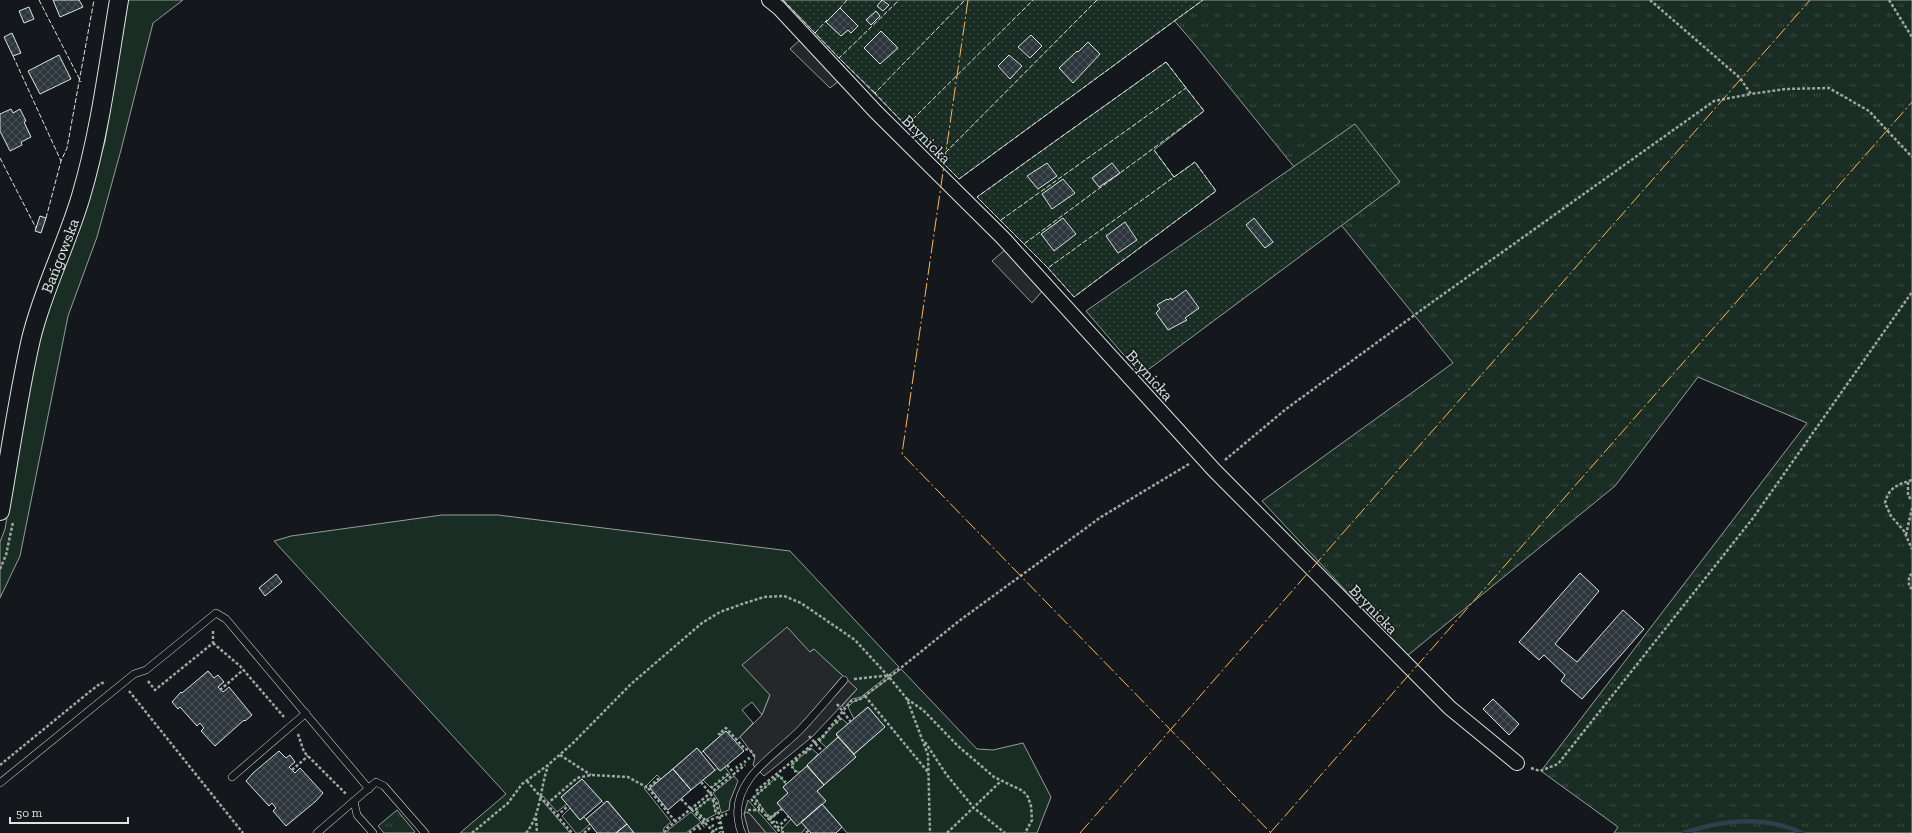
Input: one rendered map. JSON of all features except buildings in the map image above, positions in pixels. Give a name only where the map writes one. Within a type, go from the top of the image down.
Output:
[{"type":"street","name":"Bańgowska","points":[[7,514],[18,404],[32,337],[85,182],[97,128],[119,0]]},
{"type":"street","name":"Brynicka","points":[[769,0],[876,112],[1002,238],[1214,470],[1445,704],[1517,763]]},
{"type":"lane","points":[[0,783],[121,684],[134,674],[146,670],[216,613],[226,619],[306,713],[310,721],[369,789]]},
{"type":"lane","points":[[742,833],[737,810],[745,785],[773,755],[802,728],[844,680]]},
{"type":"lane","points":[[232,777],[306,713]]},
{"type":"lane","points":[[317,833],[376,782],[384,786],[425,833]]},
{"type":"lane","points":[[354,801],[357,815],[373,833]]},
{"type":"path","points":[[1650,0],[1740,78],[1751,94]]},
{"type":"path","points":[[1889,0],[1912,37]]},
{"type":"path","points":[[1214,470],[1292,405],[1430,303],[1714,101],[1784,89],[1829,88],[1869,111],[1912,157]]},
{"type":"path","points":[[1517,763],[1540,771],[1558,764],[1753,518],[1912,292]]},
{"type":"path","points":[[844,680],[892,675],[959,621],[1101,517],[1202,457]]},
{"type":"path","points":[[1912,480],[1898,484],[1888,493],[1885,503],[1906,536],[1912,549]]},
{"type":"path","points":[[1908,482],[1908,496],[1912,500]]},
{"type":"path","points":[[1906,536],[1912,508]]},
{"type":"path","points":[[0,569],[6,555],[7,514]]},
{"type":"path","points":[[1912,574],[1909,576],[1909,586],[1912,589]]},
{"type":"path","points":[[472,833],[508,803],[522,784],[560,755],[631,684],[702,622],[720,612],[764,597],[784,596],[801,603],[855,640],[907,699],[923,710],[958,746],[994,777],[1023,791],[1028,797],[1031,806],[1032,820],[1025,833]]},
{"type":"path","points":[[226,619],[213,630],[213,643],[243,670],[284,717],[292,710],[306,713]]},
{"type":"path","points":[[146,679],[155,690],[213,643]]},
{"type":"path","points":[[220,690],[243,670]]},
{"type":"path","points":[[781,833],[749,798],[824,735],[851,701],[859,700],[865,696],[888,676]]},
{"type":"path","points":[[0,765],[101,683],[112,682],[121,684],[128,690],[243,833]]},
{"type":"path","points":[[128,690],[133,685]]},
{"type":"path","points":[[865,696],[928,772]]},
{"type":"path","points":[[907,699],[928,755],[930,833]]},
{"type":"path","points":[[843,712],[851,722]]},
{"type":"path","points":[[310,721],[298,732],[304,752],[346,795]]},
{"type":"path","points":[[720,735],[719,734],[726,728],[745,749],[750,750],[755,757]]},
{"type":"path","points":[[921,737],[946,774],[974,808],[1005,833]]},
{"type":"path","points":[[815,743],[822,752]]},
{"type":"path","points":[[665,833],[666,829],[762,752]]},
{"type":"path","points":[[560,755],[591,775]]},
{"type":"path","points":[[292,770],[308,756]]},
{"type":"path","points":[[537,833],[536,817],[548,765]]},
{"type":"path","points":[[727,765],[737,776]]},
{"type":"path","points":[[547,804],[577,778],[591,775],[628,777],[648,788],[676,821]]},
{"type":"path","points":[[648,788],[658,779],[659,780]]},
{"type":"path","points":[[526,781],[572,833]]},
{"type":"path","points":[[947,833],[1001,781]]},
{"type":"path","points":[[701,782],[716,801],[723,833]]},
{"type":"path","points":[[681,800],[715,833]]},
{"type":"path","points":[[557,816],[568,806]]},
{"type":"path","points":[[769,820],[782,809]]},
{"type":"path","points":[[690,833],[704,822],[720,816]]},
{"type":"path","points":[[776,828],[788,816]]},
{"type":"path","points":[[526,833],[536,817]]},
{"type":"path","points":[[584,833],[592,826]]},
{"type":"path","points":[[806,833],[809,830]]},
{"type":"green space","points":[[128,0],[183,0],[153,23],[97,237],[68,316],[20,556],[0,598],[0,542],[5,529],[26,405],[39,344],[53,296],[81,220],[105,142]]},
{"type":"green space","points":[[783,0],[1203,0],[959,179]],"holes":[[[840,8],[857,26],[851,33],[848,30],[841,36],[826,22]]]},
{"type":"green space","points":[[1156,0],[1912,0],[1912,833],[1614,833],[1618,827],[1541,771],[1807,423],[1698,377],[1615,486],[1407,656],[1262,501],[1453,363],[1192,41]]},
{"type":"green space","points":[[1166,62],[1204,111],[1154,150],[1174,177],[1195,162],[1216,191],[1074,297],[1048,268],[977,197]]},
{"type":"green space","points":[[1355,124],[1400,182],[1141,375],[1086,311]]},
{"type":"green space","points":[[442,515],[498,515],[790,551],[899,667],[861,697],[852,699],[844,708],[842,706],[857,689],[813,649],[770,695],[762,715],[752,702],[742,710],[753,723],[735,742],[726,731],[701,753],[697,748],[661,779],[657,775],[644,788],[671,822],[664,828],[663,833],[634,833],[608,801],[604,804],[582,779],[561,797],[567,804],[557,812],[543,796],[540,798],[570,833],[460,833],[506,794],[274,541],[291,536]]},
{"type":"green space","points":[[901,669],[977,749],[993,750],[1023,743],[1051,797],[1037,833],[847,833],[822,804],[817,791],[855,757],[854,754],[885,727],[868,707],[854,719],[848,707]]},
{"type":"green space","points":[[841,718],[848,724],[836,735],[838,737],[827,748],[819,741]]},
{"type":"green space","points":[[811,748],[818,754],[801,772],[796,772],[791,765]]},
{"type":"green space","points":[[725,767],[730,774],[711,788],[703,780],[718,768],[720,771]]},
{"type":"green space","points":[[779,775],[786,784],[783,787],[788,793],[777,803],[782,808],[770,818],[754,797]]},
{"type":"green space","points":[[734,776],[738,781],[730,801],[729,810],[721,813],[718,800],[713,793]]},
{"type":"green space","points":[[710,798],[713,800],[716,814],[705,820],[695,810]]},
{"type":"green space","points":[[748,800],[777,833],[766,833],[750,814],[747,812],[744,814]]},
{"type":"green space","points":[[570,808],[580,820],[584,817],[590,824],[580,833],[576,833],[562,816]]},
{"type":"green space","points":[[397,810],[415,832],[384,833],[378,826]]},
{"type":"green space","points":[[691,812],[701,822],[686,833],[668,833],[668,830]]},
{"type":"green space","points":[[791,819],[801,822],[806,827],[802,833],[783,833],[781,830]]},
{"type":"shaded area","points":[[801,39],[840,80],[830,88],[790,49]]},
{"type":"shaded area","points":[[1007,248],[1044,289],[1032,303],[992,261]]},
{"type":"shaded area","points":[[787,627],[810,652],[814,649],[857,689],[813,736],[764,776],[753,765],[755,757],[740,737],[762,715],[770,695],[742,665]]},
{"type":"shaded area","points":[[747,812],[766,833],[749,833],[744,814]]},
{"type":"waterway","points":[[1684,833],[1713,825],[1743,821],[1788,827],[1802,833]]},
{"type":"hedge","points":[[836,723],[841,718]]},
{"type":"hedge","points":[[819,741],[825,735]]},
{"type":"hedge","points":[[805,753],[811,748]]},
{"type":"hedge","points":[[796,772],[791,765],[799,758]]},
{"type":"hedge","points":[[736,768],[746,761]]},
{"type":"hedge","points":[[711,788],[728,774]]},
{"type":"hedge","points":[[774,780],[779,775],[786,783]]},
{"type":"hedge","points":[[763,810],[754,797],[771,782]]},
{"type":"hedge","points":[[705,820],[695,810],[710,798]]},
{"type":"hedge","points":[[713,800],[716,814]]},
{"type":"hedge","points":[[767,815],[770,818],[776,813]]},
{"type":"hedge","points":[[773,821],[775,824],[780,820]]},
{"type":"hedge","points":[[719,822],[721,832]]},
{"type":"hedge","points":[[712,825],[720,833]]},
{"type":"hedge","points":[[783,833],[781,829],[784,825]]},
{"type":"hedge","points":[[699,829],[704,826]]},
{"type":"fence","points":[[39,0],[81,82]]},
{"type":"fence","points":[[46,218],[61,161],[67,148],[94,0]]},
{"type":"fence","points":[[783,0],[839,58]]},
{"type":"fence","points":[[839,9],[847,0]]},
{"type":"fence","points":[[875,93],[839,58],[899,0]]},
{"type":"fence","points":[[906,126],[875,93],[965,0]]},
{"type":"fence","points":[[939,159],[906,126],[1033,0]]},
{"type":"fence","points":[[1097,0],[939,159],[959,179],[1203,0]]},
{"type":"fence","points":[[815,33],[827,20]]},
{"type":"fence","points":[[13,56],[61,161]]},
{"type":"fence","points":[[1166,62],[1204,111],[1024,244],[977,197],[1166,62]]},
{"type":"fence","points":[[1001,220],[1186,88]]},
{"type":"fence","points":[[1024,244],[1048,268],[1174,177],[1154,150]]},
{"type":"fence","points":[[0,158],[36,228]]},
{"type":"fence","points":[[1048,268],[1074,297],[1216,191],[1195,162],[1174,177]]},
{"type":"power","points":[[968,0],[902,454],[1271,833]]},
{"type":"power","points":[[1080,833],[1810,0]]},
{"type":"power","points":[[1270,833],[1912,102]]}]
